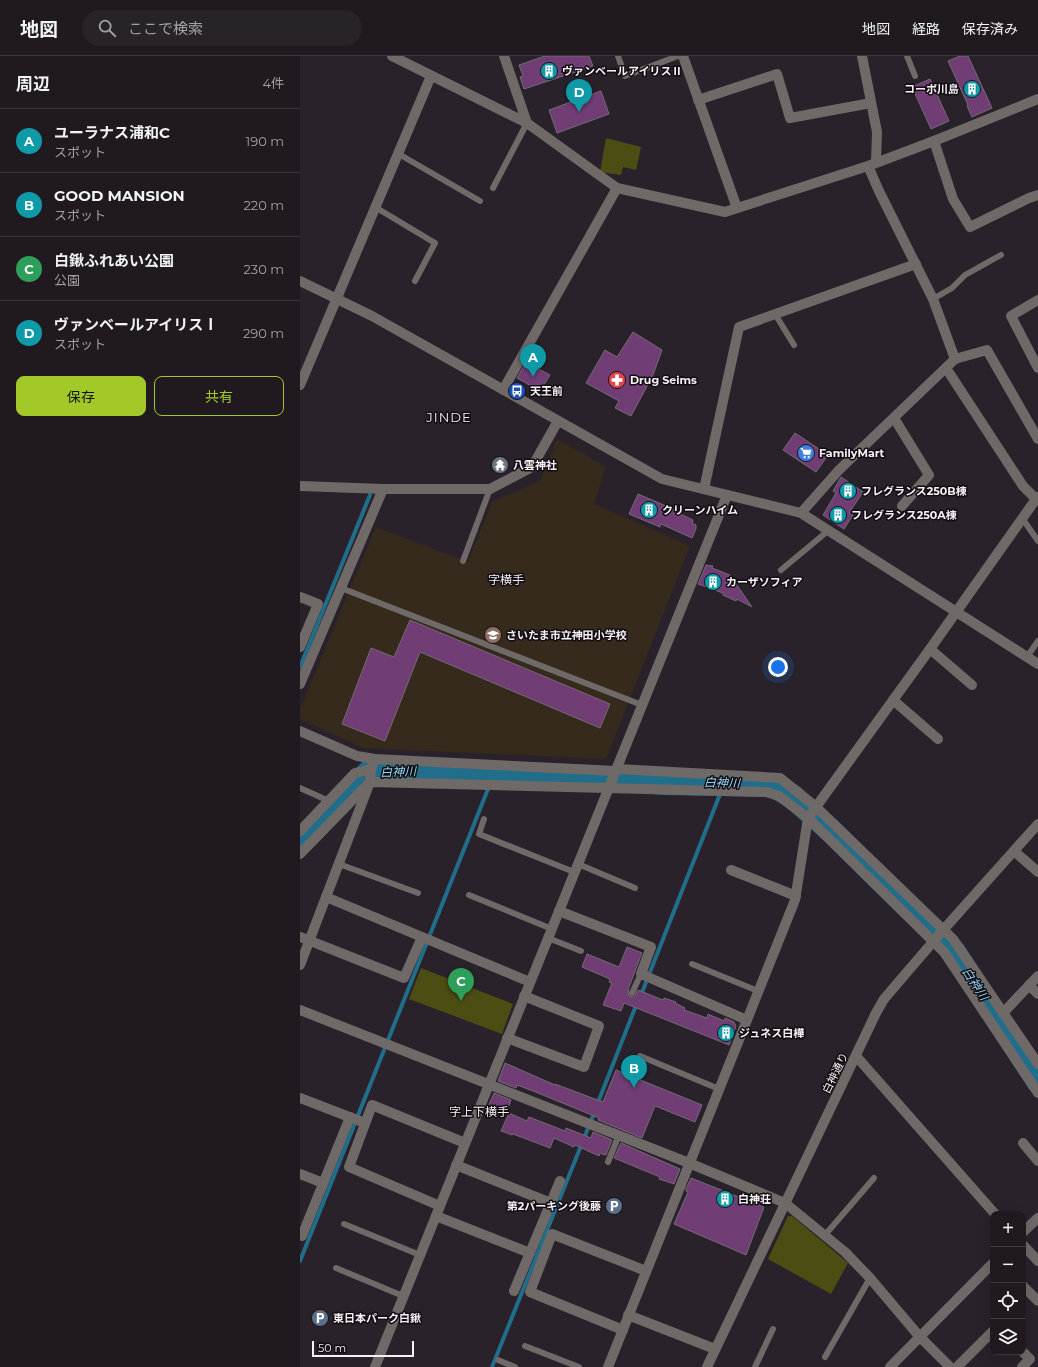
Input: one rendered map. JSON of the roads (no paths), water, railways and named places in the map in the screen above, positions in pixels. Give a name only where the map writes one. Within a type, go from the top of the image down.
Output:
[{"type":"street","points":[[392,56],[527,123],[617,188],[725,212],[872,164],[1038,99]]},
{"type":"street","points":[[504,56],[527,123]]},
{"type":"street","points":[[683,56],[737,208]]},
{"type":"street","points":[[862,56],[877,132],[872,164],[879,191],[933,299],[955,359]]},
{"type":"street","points":[[698,100],[777,74],[790,118],[871,103]]},
{"type":"street","points":[[300,385],[430,76]]},
{"type":"street","points":[[934,141],[953,199],[970,227],[1038,195]]},
{"type":"street","points":[[503,390],[617,188]]},
{"type":"street","points":[[704,489],[739,327],[916,264]]},
{"type":"street","points":[[300,281],[372,316],[662,479],[801,513],[1038,664]]},
{"type":"street","points":[[1038,300],[1011,316],[1038,368]]},
{"type":"street","points":[[801,513],[839,470],[955,359],[986,350],[1038,439]]},
{"type":"street","points":[[608,1367],[796,896],[812,813],[1037,498],[1022,486],[946,368]]},
{"type":"street","points":[[894,418],[929,475],[902,506]]},
{"type":"street","points":[[300,486],[384,489],[490,489],[532,467],[558,421]]},
{"type":"street","points":[[300,684],[384,489]]},
{"type":"street","points":[[375,1367],[727,495]]},
{"type":"street","points":[[300,597],[318,604],[300,647]]},
{"type":"street","points":[[930,649],[972,685]]},
{"type":"street","points":[[893,700],[938,739]]},
{"type":"street","points":[[300,731],[373,764],[618,769],[780,778],[812,813],[938,936],[944,952],[1038,1093]]},
{"type":"street","points":[[300,965],[305,939],[326,897],[339,864],[370,782],[373,764]]},
{"type":"street","points":[[300,831],[356,773],[373,764]]},
{"type":"street","points":[[300,854],[370,782],[766,792],[779,796],[812,813],[938,936],[953,940],[1038,1064]]},
{"type":"street","name":"白神通り","points":[[707,1367],[884,999],[1038,824]]},
{"type":"street","points":[[1014,850],[1038,872]]},
{"type":"street","points":[[730,870],[796,896]]},
{"type":"street","points":[[326,897],[530,982]]},
{"type":"street","points":[[559,911],[651,947],[641,974],[746,1020]]},
{"type":"street","points":[[305,939],[404,978],[422,937]]},
{"type":"street","points":[[1003,1013],[1038,976]]},
{"type":"street","points":[[1029,985],[1038,994]]},
{"type":"street","points":[[508,1038],[584,1067],[599,1026],[524,996]]},
{"type":"street","points":[[300,1010],[620,1135],[785,1203],[845,1252],[870,1278],[919,1336],[950,1367]]},
{"type":"street","points":[[856,1056],[992,1211]]},
{"type":"street","points":[[300,1098],[365,1123]]},
{"type":"street","points":[[440,1206],[349,1167],[372,1105],[465,1143]]},
{"type":"street","points":[[300,1235],[302,1236],[350,1117]]},
{"type":"street","points":[[1023,1143],[1038,1161]]},
{"type":"street","points":[[456,1165],[551,1203]]},
{"type":"street","points":[[300,1174],[323,1183]]},
{"type":"street","points":[[514,1291],[560,1181]]},
{"type":"street","points":[[436,1216],[530,1253]]},
{"type":"street","points":[[1026,1229],[1038,1218]]},
{"type":"street","points":[[623,1330],[530,1292],[552,1234],[646,1271]]},
{"type":"street","points":[[1025,1247],[1038,1261]]},
{"type":"street","points":[[890,1367],[990,1266]]},
{"type":"street","points":[[524,1268],[537,1273]]},
{"type":"street","points":[[1026,1289],[1038,1301]]},
{"type":"street","points":[[628,1315],[715,1349]]},
{"type":"street","points":[[957,1367],[990,1334]]},
{"type":"street","points":[[1022,1367],[1030,1359],[1026,1355]]},
{"type":"lane","points":[[618,56],[625,76],[678,56]]},
{"type":"lane","points":[[907,56],[915,76]]},
{"type":"lane","points":[[493,188],[527,123]]},
{"type":"lane","points":[[397,153],[480,201]]},
{"type":"lane","points":[[375,207],[435,243],[415,281]]},
{"type":"lane","points":[[933,299],[952,288],[965,275],[1001,255]]},
{"type":"lane","points":[[775,314],[794,345]]},
{"type":"lane","points":[[463,561],[490,489]]},
{"type":"lane","points":[[1022,518],[1038,541]]},
{"type":"lane","points":[[781,570],[829,530]]},
{"type":"lane","points":[[341,588],[642,705]]},
{"type":"lane","points":[[1027,657],[1038,642]]},
{"type":"lane","points":[[300,788],[329,801]]},
{"type":"lane","points":[[484,819],[479,834],[635,888]]},
{"type":"lane","points":[[339,864],[418,893]]},
{"type":"lane","points":[[468,895],[550,933],[581,951]]},
{"type":"lane","points":[[692,964],[758,991]]},
{"type":"lane","points":[[632,994],[641,974]]},
{"type":"lane","points":[[640,1056],[719,1088]]},
{"type":"lane","points":[[608,1162],[620,1135]]},
{"type":"lane","points":[[825,1235],[874,1178]]},
{"type":"lane","points":[[344,1224],[420,1255]]},
{"type":"lane","points":[[336,1268],[403,1296]]},
{"type":"lane","points":[[825,1357],[870,1278]]},
{"type":"lane","points":[[755,1367],[774,1329]]},
{"type":"lane","points":[[525,1346],[578,1367]]},
{"type":"lane","points":[[498,1360],[515,1367]]},
{"type":"waterway","points":[[300,667],[370,495]]},
{"type":"waterway","name":"白神川","points":[[300,843],[368,773],[389,770],[590,777],[665,783],[772,785],[792,796],[830,830],[954,952],[1038,1081]]},
{"type":"waterway","points":[[300,1261],[494,774]]},
{"type":"waterway","points":[[641,995],[724,784]]},
{"type":"waterway","points":[[597,1105],[637,1003]]},
{"type":"waterway","points":[[492,1367],[595,1111]]},
{"type":"place","name":"ヴァンベールアイリスⅡ","points":[[549,71]]},
{"type":"place","name":"コーポ川島","points":[[972,89]]},
{"type":"place","name":"ヴァンベールアイリスⅠ","points":[[579,112]]},
{"type":"place","name":"ユーラナス浦和C","points":[[533,377]]},
{"type":"place","name":"Drug Seims","points":[[617,380]]},
{"type":"place","name":"天王前","points":[[517,391]]},
{"type":"place","name":"FamilyMart","points":[[806,453]]},
{"type":"place","name":"八雲神社","points":[[500,465]]},
{"type":"place","name":"フレグランス250B棟","points":[[848,491]]},
{"type":"place","name":"クリーンハイム","points":[[649,510]]},
{"type":"place","name":"フレグランス250A棟","points":[[838,515]]},
{"type":"place","name":"カーザソフィア","points":[[713,582]]},
{"type":"place","name":"さいたま市立神田小学校","points":[[493,635]]},
{"type":"place","name":"白鍬ふれあい公園","points":[[461,1001]]},
{"type":"place","name":"ジュネス白樺","points":[[726,1033]]},
{"type":"place","name":"GOOD MANSION","points":[[634,1088]]},
{"type":"place","name":"白神荘","points":[[725,1199]]},
{"type":"place","name":"第2パーキング後藤","points":[[614,1206]]},
{"type":"place","name":"東日本パーク白鍬","points":[[320,1318]]},
{"type":"district","name":"JINDE","points":[[449,417]]},
{"type":"district","name":"字横手","points":[[506,580]]},
{"type":"district","name":"字上下横手","points":[[479,1112]]}]
